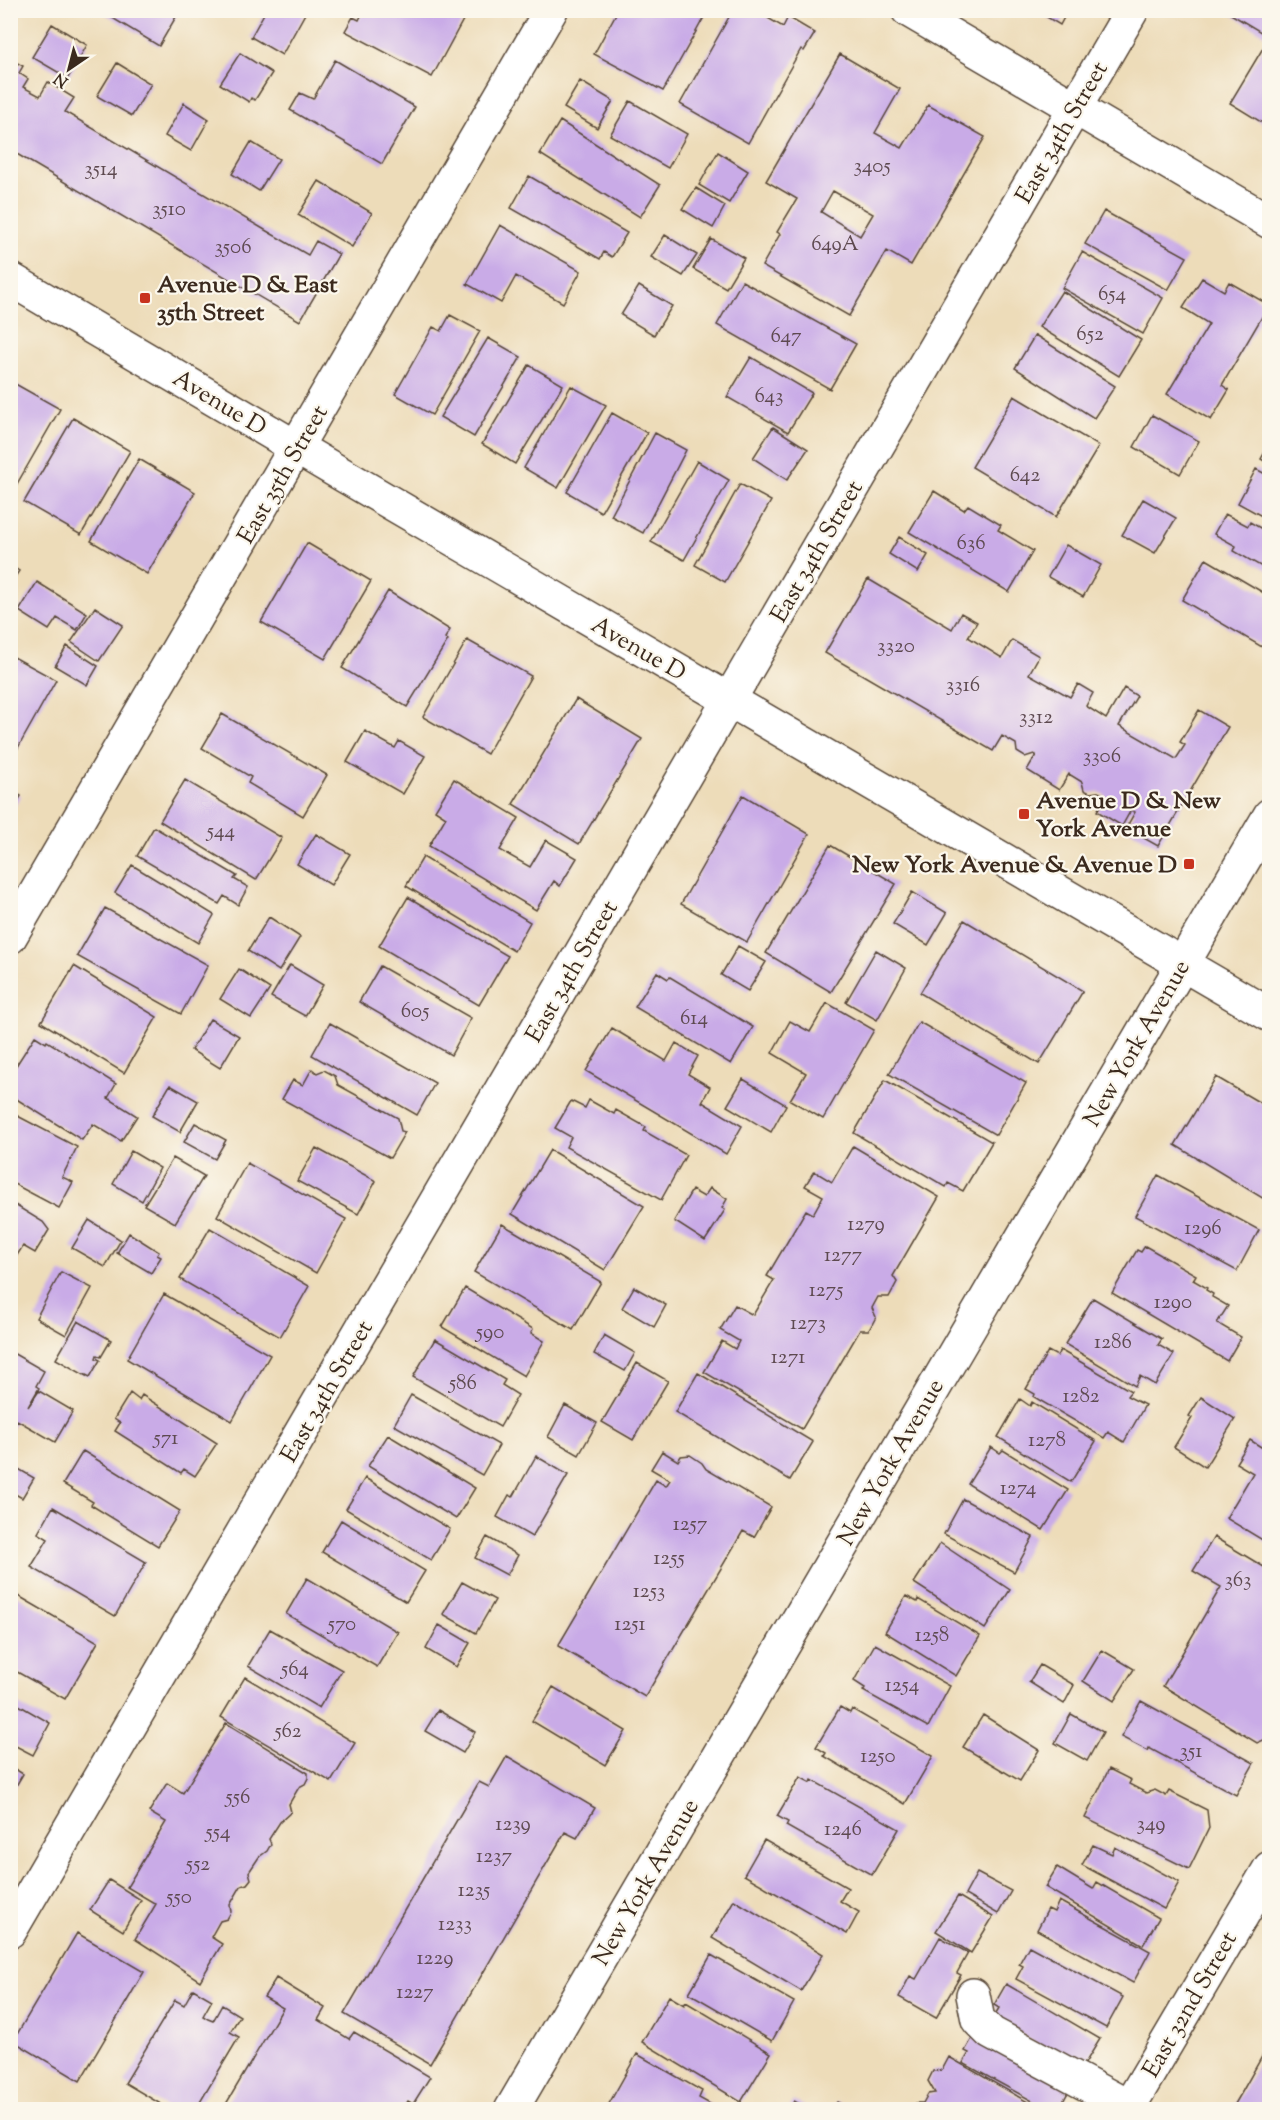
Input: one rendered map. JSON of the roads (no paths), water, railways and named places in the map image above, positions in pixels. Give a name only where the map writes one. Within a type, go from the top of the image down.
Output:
[{"type":"street","name":"East 35th Street","points":[[10,937],[551,10]]},
{"type":"street","points":[[908,10],[1269,222]]},
{"type":"street","name":"East 34th Street","points":[[10,1931],[1132,10]]},
{"type":"street","name":"Avenue D","points":[[10,279],[1269,1015]]},
{"type":"street","name":"New York Avenue","points":[[511,2109],[1269,815]]},
{"type":"street","name":"East 32nd Street","points":[[1128,2108],[1269,1868]]},
{"type":"street","points":[[973,1995],[978,2020],[991,2033],[1128,2108]]},
{"type":"place","name":"Avenue D & East 35th Street","points":[[145,298]]},
{"type":"place","name":"Avenue D & New York Avenue","points":[[1024,814]]},
{"type":"place","name":"New York Avenue & Avenue D","points":[[1189,864]]}]
